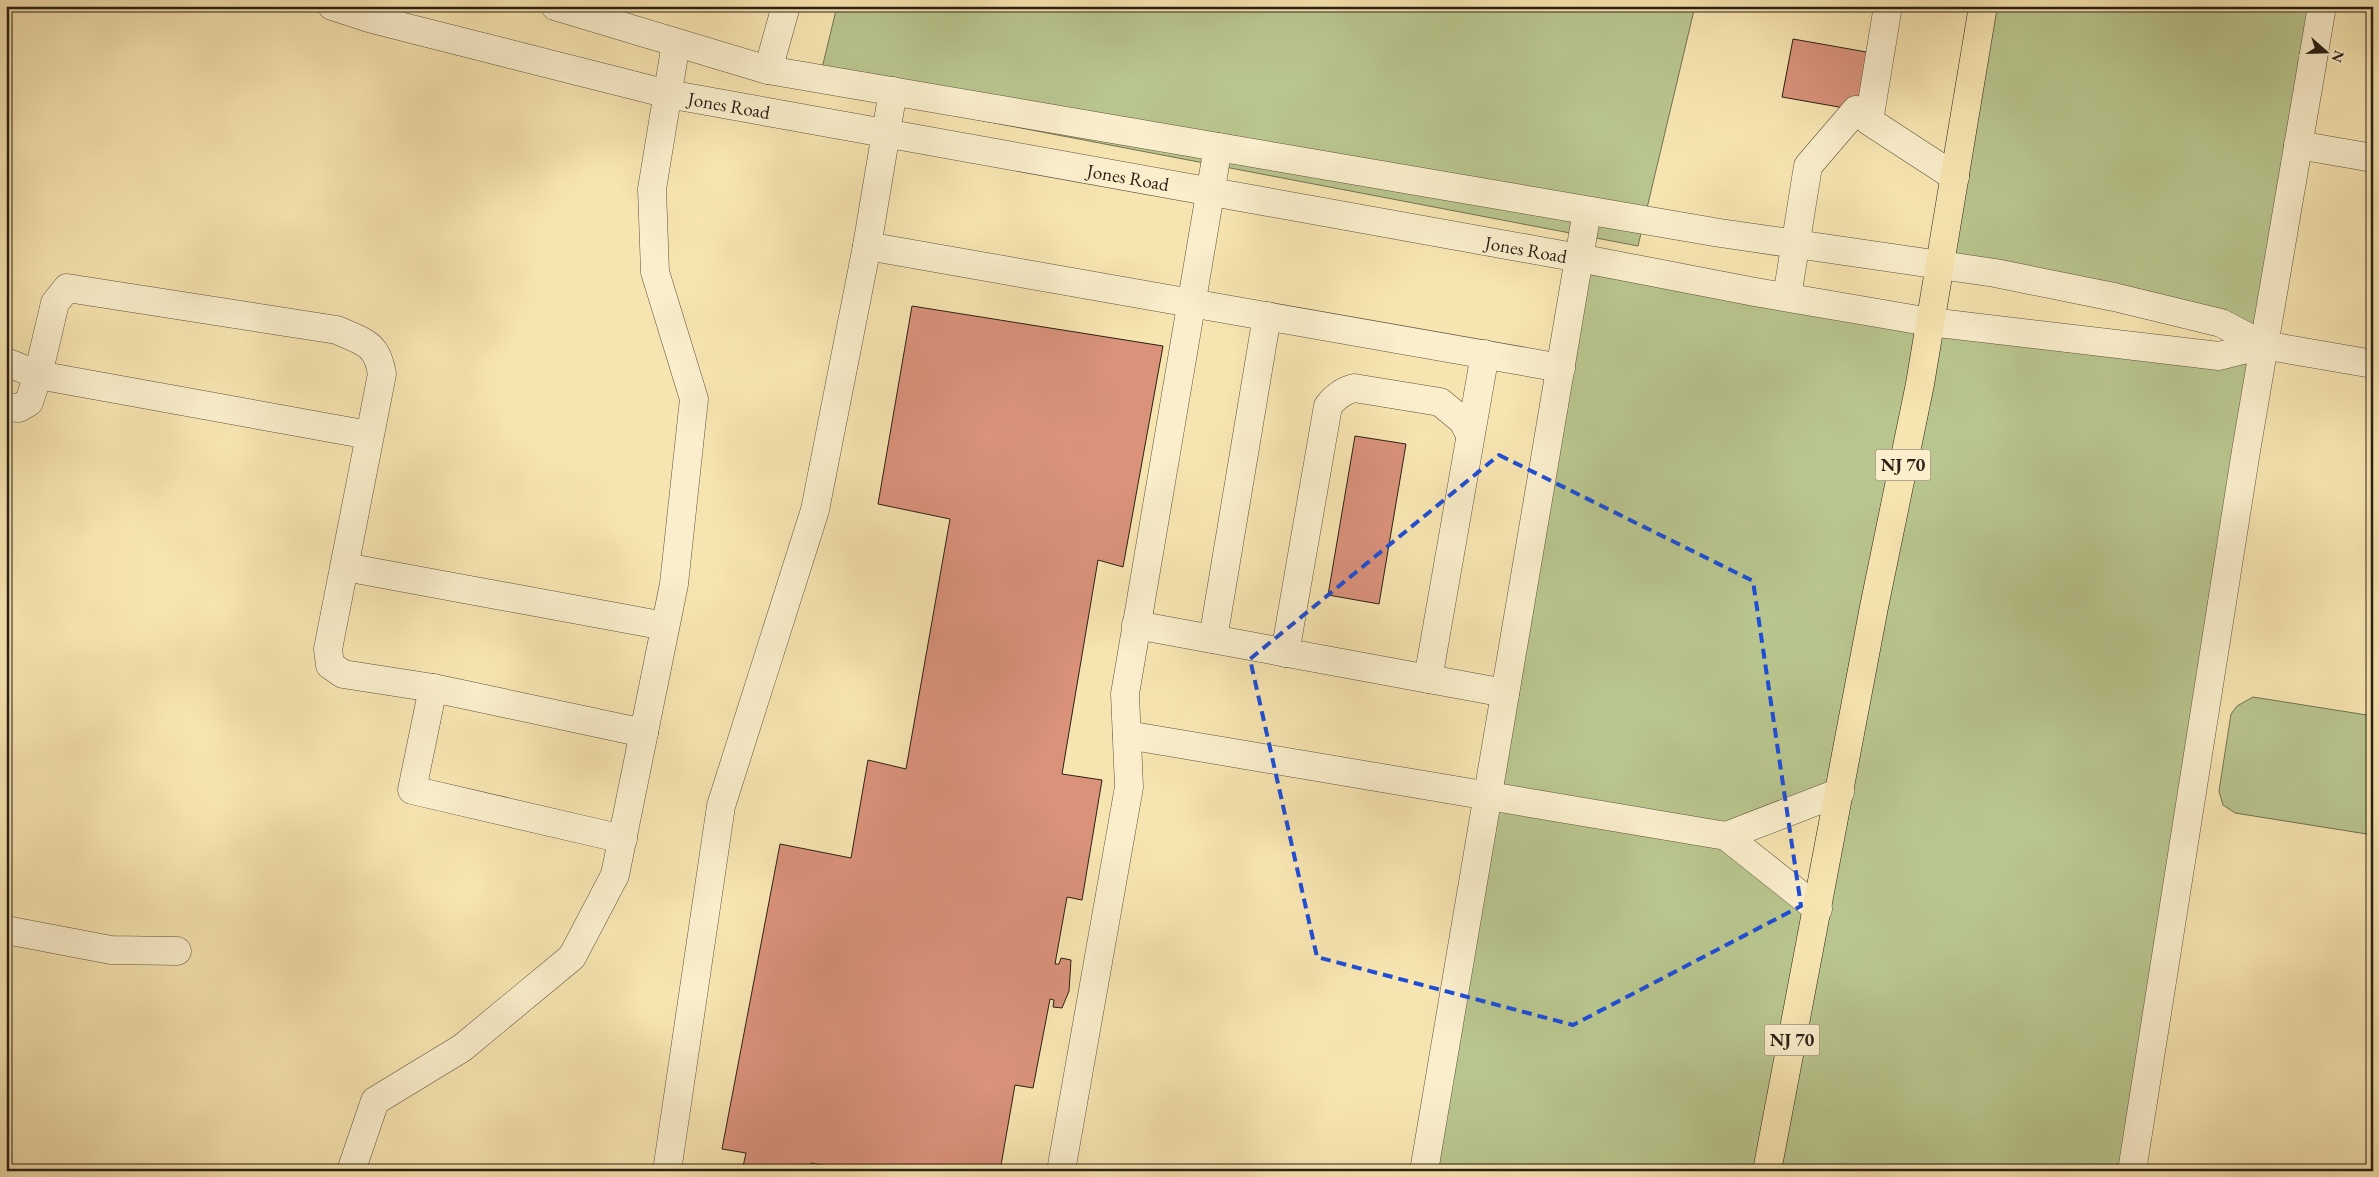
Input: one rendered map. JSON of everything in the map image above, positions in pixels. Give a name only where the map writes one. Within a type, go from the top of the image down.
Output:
[{"type":"highway","name":"NJ 70","points":[[1767,1171],[1874,607],[1920,384],[1983,6]]},
{"type":"street","name":"Jones Road","points":[[332,6],[372,13],[668,94],[1787,297],[1930,322],[2219,356],[2263,345]]},
{"type":"street","points":[[555,6],[768,70],[1587,211],[1995,273],[2221,323],[2263,345],[2373,364]]},
{"type":"street","points":[[768,70],[786,6]]},
{"type":"street","points":[[1888,6],[1865,100],[1868,121],[1955,177]]},
{"type":"street","points":[[2132,1171],[2263,345],[2322,6]]},
{"type":"street","points":[[351,1171],[375,1101],[462,1048],[572,957],[615,874],[674,584],[694,399],[655,272],[652,189],[676,42]]},
{"type":"street","points":[[667,1171],[721,806],[815,510],[867,246],[893,91]]},
{"type":"street","points":[[1787,297],[1808,166],[1865,100]]},
{"type":"street","points":[[2298,144],[2373,158]]},
{"type":"street","points":[[1061,1171],[1129,787],[1125,694],[1218,147]]},
{"type":"street","points":[[1424,1171],[1587,211]]},
{"type":"street","points":[[867,246],[1561,368]]},
{"type":"street","points":[[6,407],[19,408],[29,402],[38,375],[54,302],[67,288],[337,330],[366,343],[379,356],[382,374],[328,649],[330,665],[343,674],[433,688],[644,733]]},
{"type":"street","points":[[1213,639],[1267,316]]},
{"type":"street","points":[[1428,679],[1485,354]]},
{"type":"street","points":[[6,362],[38,375],[370,436]]},
{"type":"street","points":[[1286,653],[1328,406],[1344,391],[1354,388],[1440,402],[1453,410],[1463,421],[1470,435]]},
{"type":"street","points":[[345,567],[665,626]]},
{"type":"street","points":[[1136,625],[1505,693]]},
{"type":"street","points":[[433,688],[412,790],[622,839]]},
{"type":"street","points":[[1126,735],[1726,836],[1818,909]]},
{"type":"street","points":[[1726,836],[1840,792]]},
{"type":"street","points":[[6,930],[111,950],[177,951]]},
{"type":"highlighted area","points":[[1499,455],[1753,581],[1801,906],[1573,1025],[1317,957],[1250,659]]},
{"type":"green space","points":[[837,6],[1695,6],[1638,246],[817,89]]},
{"type":"green space","points":[[1983,6],[2322,6],[2132,1171],[1424,1171],[1579,258],[1930,322],[2262,345],[1940,265]],"holes":[[[1840,792],[1817,908],[1727,836]]]},
{"type":"green space","points":[[2253,697],[2373,716],[2373,835],[2235,813],[2223,805],[2219,791],[2231,714],[2237,706]]},
{"type":"building","points":[[1793,39],[1872,53],[1856,110],[1782,97]]},
{"type":"building","points":[[912,306],[1163,346],[1123,567],[1098,560],[1062,774],[1102,780],[1082,900],[1067,897],[1055,964],[1059,964],[1061,958],[1071,960],[1069,991],[1062,1008],[1053,1007],[1054,1000],[1050,999],[1033,1088],[1015,1085],[1000,1171],[855,1171],[811,1163],[809,1171],[742,1171],[746,1153],[722,1149],[780,844],[851,858],[868,760],[906,769],[950,519],[878,504]]},
{"type":"building","points":[[1355,436],[1406,444],[1379,604],[1328,595]]}]
